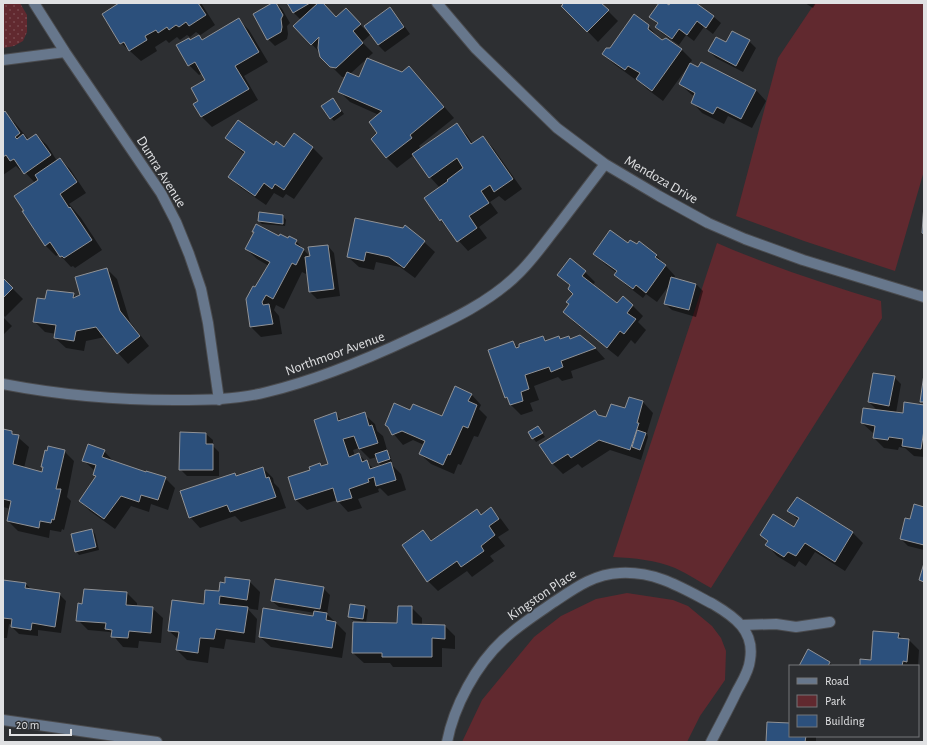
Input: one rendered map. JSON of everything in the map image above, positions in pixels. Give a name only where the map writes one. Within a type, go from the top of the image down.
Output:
[{"type":"street","name":"Dumra Avenue","points":[[34,3],[65,52],[161,193],[176,222],[201,289],[208,323],[219,400]]},
{"type":"street","name":"Mendoza Drive","points":[[437,3],[476,49],[532,105],[557,128],[605,164],[708,223],[745,239],[803,260],[924,297]]},
{"type":"street","points":[[3,60],[65,52]]},
{"type":"street","name":"Northmoor Avenue","points":[[3,384],[26,389],[87,397],[156,400],[219,400],[265,393],[311,379],[367,359],[424,333],[467,310],[496,292],[520,272],[543,245],[605,164]]},
{"type":"street","name":"Kingston Place","points":[[447,742],[457,709],[477,671],[502,640],[520,625],[583,583],[598,577],[618,573],[636,573],[656,576],[674,583],[728,613],[742,625],[749,639],[750,660],[746,674],[711,742]]},
{"type":"street","points":[[742,625],[776,624],[796,627],[830,622]]},
{"type":"street","points":[[3,720],[157,742]]},
{"type":"green space","points":[[3,3],[20,3],[27,15],[27,32],[23,41],[14,46],[3,48]]},
{"type":"green space","points":[[815,3],[924,3],[924,171],[895,271],[804,241],[736,216],[778,58]]},
{"type":"green space","points":[[717,243],[798,274],[881,301],[882,318],[711,588],[680,570],[667,565],[645,560],[613,557]]},
{"type":"green space","points":[[627,593],[673,600],[688,606],[712,626],[721,638],[726,651],[725,680],[700,716],[687,742],[462,742],[482,700],[534,637],[561,616],[596,599]]},
{"type":"building","points":[[119,3],[198,3],[206,15],[189,26],[186,22],[179,27],[176,25],[169,30],[167,27],[158,33],[156,30],[145,36],[147,40],[129,51],[124,42],[120,44],[102,14]]},
{"type":"building","points":[[272,3],[276,3],[283,15],[281,19],[282,27],[281,32],[267,40],[253,14]]},
{"type":"building","points":[[287,3],[310,3],[293,13]]},
{"type":"building","points":[[318,3],[323,3],[336,17],[346,8],[361,24],[353,31],[363,43],[336,68],[330,67],[320,57],[318,48],[319,37],[311,45],[293,26]]},
{"type":"building","points":[[561,3],[601,3],[609,10],[587,32],[561,6],[563,5]]},
{"type":"building","points":[[659,3],[666,3],[669,5],[670,3],[696,3],[714,16],[706,28],[697,21],[687,35],[679,29],[672,39],[655,27],[658,23],[649,17]]},
{"type":"building","points":[[390,7],[404,27],[378,45],[364,26]]},
{"type":"building","points":[[634,14],[649,25],[648,29],[662,40],[666,38],[682,49],[652,91],[636,79],[640,73],[628,66],[625,70],[602,54],[606,48],[610,48]]},
{"type":"building","points":[[239,18],[259,52],[235,66],[249,89],[201,117],[193,104],[198,101],[191,88],[205,80],[195,62],[188,66],[176,45],[189,38],[190,40],[199,35],[202,40]]},
{"type":"building","points":[[732,31],[750,40],[736,66],[708,51],[716,37],[726,42]]},
{"type":"building","points":[[367,58],[402,72],[409,66],[444,107],[410,135],[412,138],[386,158],[371,139],[377,133],[369,122],[382,111],[338,92],[347,72],[359,77]]},
{"type":"building","points":[[701,62],[756,90],[741,119],[717,107],[713,114],[691,103],[695,93],[679,84],[690,63],[698,67]]},
{"type":"building","points":[[333,98],[341,111],[330,119],[321,106]]},
{"type":"building","points":[[5,111],[20,133],[15,137],[17,139],[23,134],[27,140],[36,134],[51,155],[24,174],[14,159],[10,161],[6,155],[3,157],[3,113]]},
{"type":"building","points":[[238,120],[274,145],[276,141],[284,147],[294,133],[313,147],[284,190],[275,184],[272,189],[264,183],[255,196],[228,177],[245,152],[225,138]]},
{"type":"building","points":[[457,123],[471,144],[483,136],[513,179],[494,192],[490,185],[481,191],[489,203],[469,216],[477,228],[457,242],[424,198],[463,168],[457,158],[429,178],[412,154]]},
{"type":"building","points":[[60,158],[77,182],[60,194],[92,240],[64,258],[62,256],[60,257],[50,242],[45,246],[14,196],[38,180],[35,175]]},
{"type":"building","points":[[924,204],[924,234],[922,233]]},
{"type":"building","points":[[259,212],[283,215],[283,224],[258,221]]},
{"type":"building","points":[[355,218],[403,228],[405,225],[425,241],[404,268],[389,257],[366,252],[364,261],[347,257]]},
{"type":"building","points":[[256,224],[279,236],[280,234],[288,238],[289,236],[297,240],[295,244],[304,249],[296,265],[292,263],[273,299],[266,295],[262,302],[263,305],[269,304],[273,324],[250,327],[246,299],[253,286],[255,287],[270,262],[245,249],[254,232],[252,232]]},
{"type":"building","points":[[610,230],[628,243],[630,240],[637,244],[639,241],[657,255],[655,257],[666,265],[646,293],[636,285],[633,289],[614,275],[617,271],[593,254]]},
{"type":"building","points":[[328,245],[334,289],[309,292],[305,257],[310,256],[308,247]]},
{"type":"building","points":[[570,258],[586,271],[582,276],[617,303],[623,296],[633,305],[627,313],[636,319],[624,334],[620,331],[607,348],[563,312],[569,304],[566,302],[573,294],[568,289],[570,285],[557,275]]},
{"type":"building","points":[[107,268],[120,311],[140,336],[117,354],[96,327],[76,331],[74,341],[54,338],[56,325],[33,322],[37,298],[45,299],[47,290],[74,293],[73,298],[80,295],[75,277]]},
{"type":"building","points":[[671,277],[696,284],[689,310],[664,304]]},
{"type":"building","points":[[3,278],[13,288],[3,298]]},
{"type":"building","points":[[580,335],[596,348],[561,361],[563,367],[551,372],[549,367],[525,375],[529,389],[521,392],[523,401],[510,405],[507,397],[505,398],[488,350],[513,341],[516,348],[519,347],[519,344],[543,336],[545,341],[559,336],[560,339],[569,336],[570,339]]},
{"type":"building","points":[[873,373],[895,376],[889,406],[868,402]]},
{"type":"building","points":[[924,374],[924,402],[920,402]]},
{"type":"building","points":[[455,386],[472,394],[468,401],[477,405],[468,428],[463,426],[450,455],[448,454],[443,465],[419,454],[425,441],[402,431],[392,435],[388,427],[385,425],[394,403],[410,410],[413,404],[442,416]]},
{"type":"building","points":[[629,397],[643,401],[637,423],[639,423],[630,450],[599,440],[571,458],[568,454],[552,464],[539,445],[595,410],[598,415],[606,417],[611,404],[625,408]]},
{"type":"building","points":[[904,402],[924,405],[924,430],[921,449],[902,446],[903,439],[889,437],[888,440],[873,438],[875,426],[861,423],[863,408],[903,413]]},
{"type":"building","points":[[336,412],[338,421],[365,412],[369,426],[372,425],[378,443],[359,449],[354,436],[343,439],[349,457],[359,453],[362,462],[367,460],[370,469],[391,462],[396,480],[376,486],[374,477],[368,479],[369,482],[349,489],[352,498],[337,502],[333,488],[295,500],[288,477],[310,470],[309,467],[320,463],[321,466],[328,464],[314,420]]},
{"type":"building","points":[[538,426],[543,433],[532,439],[528,432]]},
{"type":"building","points":[[3,429],[12,431],[12,434],[19,435],[13,464],[42,472],[43,467],[41,467],[45,450],[47,451],[48,446],[65,450],[56,489],[61,489],[54,520],[52,519],[51,523],[40,521],[39,528],[7,521],[11,501],[3,499]]},
{"type":"building","points":[[637,430],[646,433],[640,450],[632,447]]},
{"type":"building","points":[[180,432],[206,433],[206,444],[213,444],[213,470],[179,470]]},
{"type":"building","points":[[88,444],[105,450],[102,457],[166,477],[158,500],[141,495],[139,502],[121,496],[104,519],[79,501],[96,476],[93,475],[96,465],[82,461]]},
{"type":"building","points":[[387,450],[390,459],[378,463],[375,454]]},
{"type":"building","points":[[263,467],[266,478],[269,477],[276,497],[230,512],[227,505],[189,518],[180,491],[235,473],[236,476]]},
{"type":"building","points":[[797,497],[853,532],[835,562],[805,543],[796,556],[788,552],[784,557],[765,545],[768,541],[760,535],[773,514],[794,527],[799,518],[787,511]]},
{"type":"building","points":[[914,504],[924,507],[924,545],[900,539],[905,518],[910,519]]},
{"type":"building","points":[[491,507],[499,519],[489,526],[495,535],[481,546],[484,551],[461,567],[457,561],[427,582],[402,545],[423,530],[431,541],[477,509],[481,515]]},
{"type":"building","points":[[92,529],[96,547],[75,552],[71,534]]},
{"type":"building","points":[[924,563],[924,582],[919,580]]},
{"type":"building","points":[[225,577],[250,580],[247,600],[220,596],[219,604],[248,607],[244,633],[216,629],[214,639],[200,638],[198,653],[176,650],[179,632],[168,631],[172,600],[204,604],[205,590],[219,591],[220,582],[225,583]]},
{"type":"building","points":[[275,579],[324,587],[320,609],[271,601]]},
{"type":"building","points":[[3,580],[26,583],[25,588],[60,593],[55,627],[32,623],[31,630],[11,627],[12,619],[3,618]]},
{"type":"building","points":[[84,589],[127,592],[126,605],[153,607],[151,633],[129,631],[128,638],[111,637],[112,630],[105,629],[106,623],[76,621],[78,603],[82,604]]},
{"type":"building","points":[[350,604],[365,606],[363,619],[348,617]]},
{"type":"building","points":[[398,606],[412,606],[412,624],[445,625],[445,639],[432,638],[432,657],[382,657],[382,653],[352,653],[353,622],[397,623]]},
{"type":"building","points":[[263,608],[313,616],[314,611],[327,613],[326,620],[336,622],[332,648],[259,637]]},
{"type":"building","points":[[873,631],[899,633],[898,638],[909,639],[907,662],[903,661],[902,665],[860,665],[860,659],[871,660]]},
{"type":"building","points":[[808,649],[830,662],[828,665],[800,665]]},
{"type":"building","points":[[767,722],[789,723],[789,737],[806,737],[805,742],[766,742]]}]
